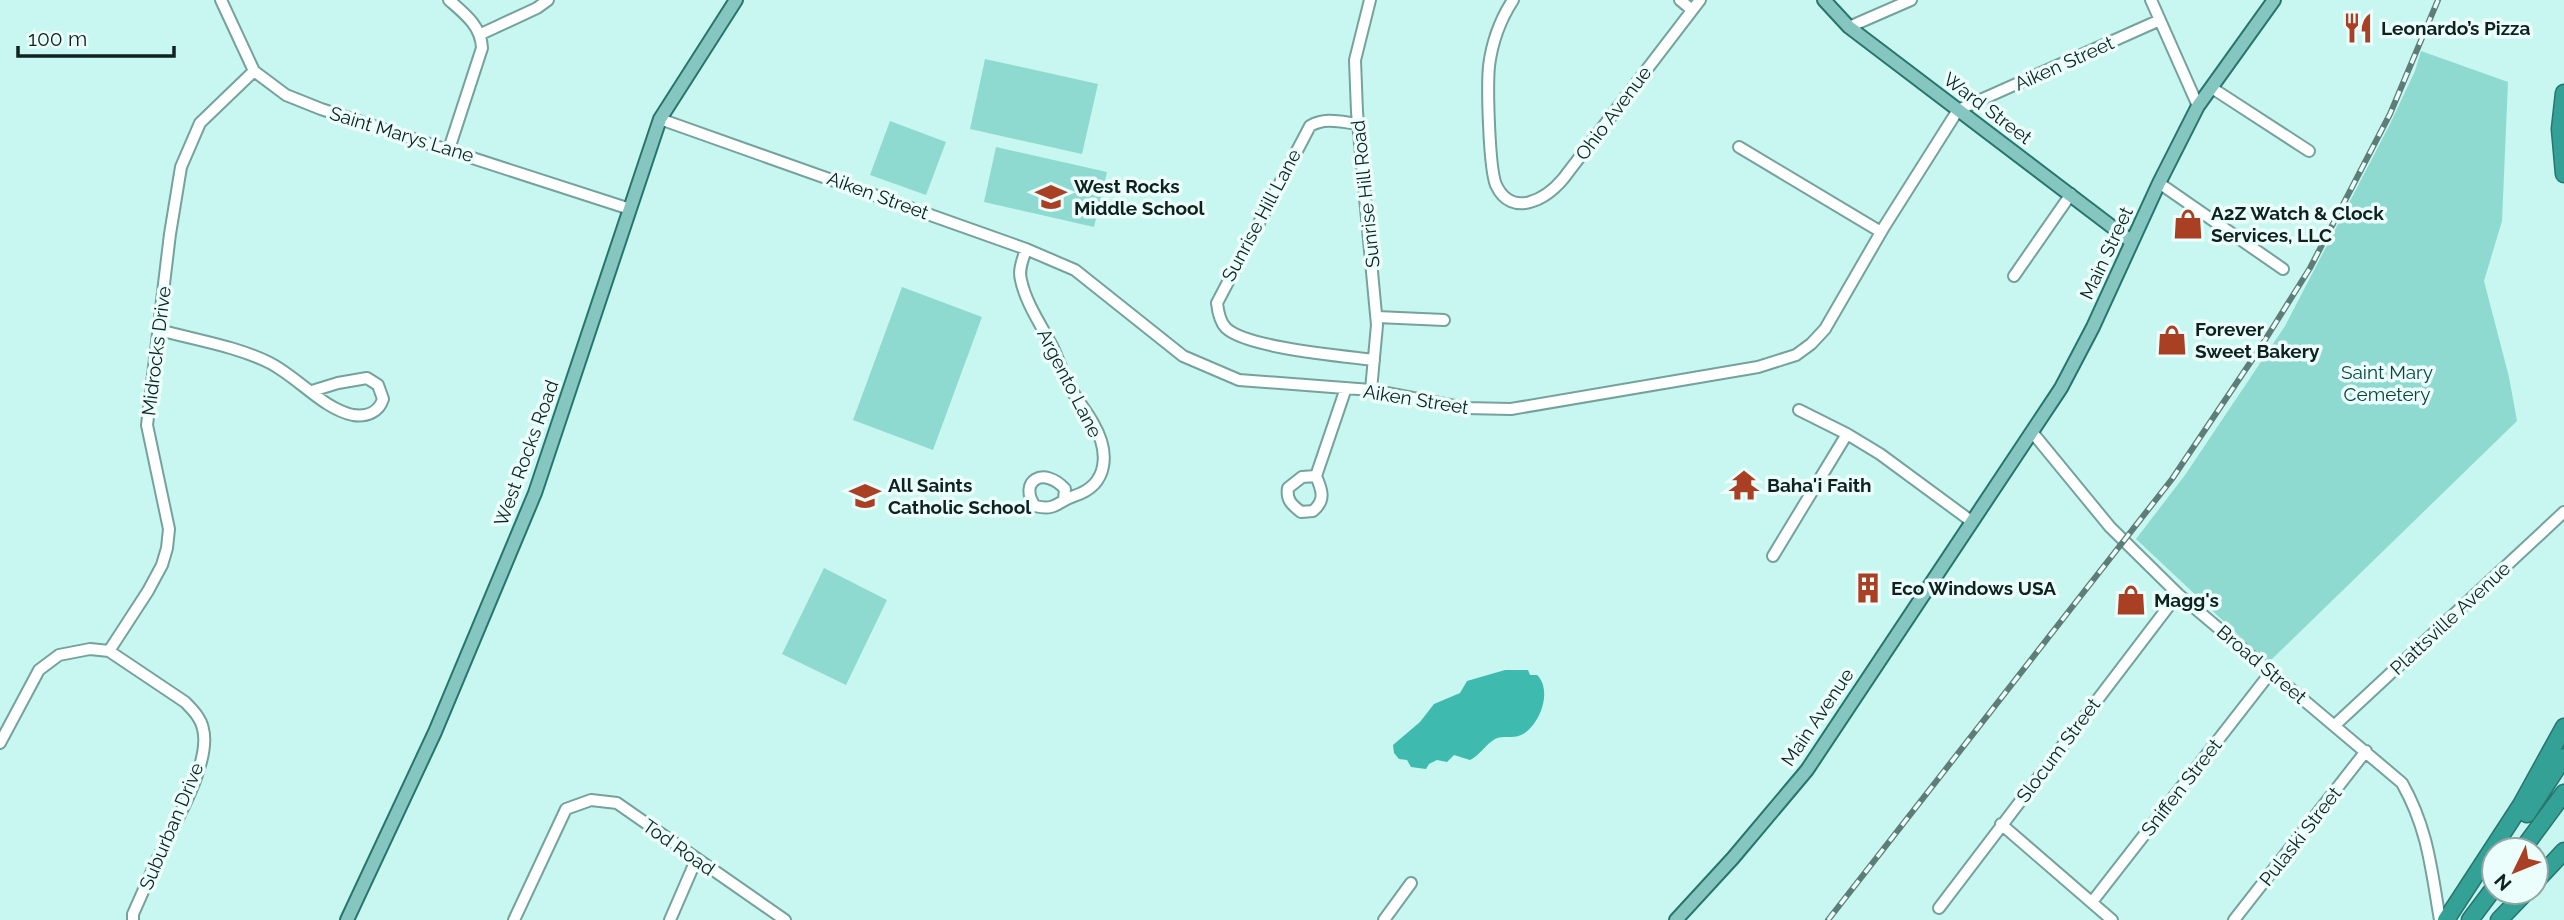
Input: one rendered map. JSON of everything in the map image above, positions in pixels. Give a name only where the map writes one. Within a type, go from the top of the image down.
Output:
[{"type":"highway","points":[[2564,93],[2560,129],[2564,174]]},
{"type":"highway","points":[[2457,914],[2564,727]]},
{"type":"highway","points":[[2511,836],[2564,757]]},
{"type":"highway","points":[[2532,836],[2564,793]]},
{"type":"highway","points":[[2550,866],[2564,851]]},
{"type":"highway","points":[[2457,914],[2480,881]]},
{"type":"highway","points":[[2457,914],[2480,898]]},
{"type":"highway","points":[[2499,920],[2512,906]]},
{"type":"main road","name":"West Rocks Road","points":[[349,919],[435,732],[535,493],[660,119],[736,0]]},
{"type":"main road","name":"Ward Street","points":[[1824,0],[1849,27],[2132,242]]},
{"type":"main road","name":"Main Street","points":[[1971,522],[2061,388],[2085,344],[2159,183],[2198,106],[2274,0]]},
{"type":"main road","name":"Main Avenue","points":[[1676,920],[1733,858],[1807,770],[1971,522]]},
{"type":"street","name":"Saint Marys Lane","points":[[220,0],[254,71],[286,94],[321,109],[630,209]]},
{"type":"street","points":[[449,0],[471,20],[481,34],[482,48],[449,149]]},
{"type":"street","points":[[481,34],[537,8],[548,0]]},
{"type":"street","name":"Sunrise Hill Road","points":[[1370,0],[1355,60],[1358,124],[1377,317],[1371,390]]},
{"type":"street","name":"Ohio Avenue","points":[[1513,0],[1495,38],[1489,66],[1488,91],[1495,182],[1504,195],[1522,203],[1534,202],[1557,186],[1700,0]]},
{"type":"street","points":[[1679,0],[1692,10]]},
{"type":"street","points":[[1849,27],[1912,0]]},
{"type":"street","points":[[2151,0],[2198,106]]},
{"type":"street","name":"Aiken Street","points":[[660,119],[1026,249],[1075,270],[1183,356],[1239,380],[1371,390],[1465,408],[1511,409],[1776,363],[1796,355],[1818,338],[1958,110],[2160,20]]},
{"type":"street","name":"Midrocks Drive","points":[[109,651],[152,583],[162,565],[167,548],[169,529],[147,425],[170,234],[181,167],[200,124],[254,71]]},
{"type":"street","points":[[2211,88],[2309,151]]},
{"type":"street","name":"Sunrise Hill Lane","points":[[1358,124],[1330,120],[1318,121],[1310,126],[1217,303],[1225,328],[1249,339],[1374,360]]},
{"type":"street","points":[[1739,147],[1881,232]]},
{"type":"street","points":[[2159,183],[2283,269]]},
{"type":"street","points":[[2014,276],[2071,194]]},
{"type":"street","name":"Argento Lane","points":[[1026,249],[1020,270],[1027,297],[1070,388],[1094,424],[1104,464],[1100,478],[1092,488],[1064,499]]},
{"type":"street","points":[[1377,317],[1444,320]]},
{"type":"street","points":[[160,330],[252,355],[284,371],[326,404],[356,415],[371,413],[383,399],[378,385],[367,378],[312,391]]},
{"type":"street","points":[[1316,476],[1346,388]]},
{"type":"street","points":[[1799,410],[1880,454],[1971,522]]},
{"type":"street","name":"Broad Street","points":[[2032,432],[2110,527],[2178,594],[2402,783],[2417,808],[2427,839],[2440,920]]},
{"type":"street","points":[[1773,556],[1847,434]]},
{"type":"street","name":"Plattsville Avenue","points":[[2335,725],[2564,512]]},
{"type":"street","name":"Slocum Street","points":[[1939,908],[2178,594]]},
{"type":"street","points":[[0,743],[39,670],[59,655],[90,649],[109,651]]},
{"type":"street","name":"Suburban Drive","points":[[109,651],[185,702],[203,727],[204,747],[194,785],[156,862],[133,914],[133,920]]},
{"type":"street","name":"Sniffen Street","points":[[2092,902],[2271,671]]},
{"type":"street","name":"Pulaski Street","points":[[2234,920],[2366,751]]},
{"type":"street","name":"Tod Road","points":[[514,920],[566,809],[591,800],[617,803],[785,920]]},
{"type":"street","points":[[2001,824],[2112,920]]},
{"type":"street","points":[[670,920],[696,860]]},
{"type":"street","points":[[1384,920],[1411,883]]},
{"type":"green space","name":"Saint Mary Cemetery","points":[[2421,51],[2508,82],[2502,221],[2484,281],[2509,377],[2517,421],[2270,661],[2249,645],[2136,539],[2185,475],[2285,326],[2389,126],[2415,71]]},
{"type":"green space","points":[[985,59],[1098,84],[1082,154],[970,129]]},
{"type":"green space","points":[[890,121],[946,142],[926,195],[870,175]]},
{"type":"green space","points":[[996,147],[1107,172],[1094,227],[984,202]]},
{"type":"green space","points":[[902,287],[982,317],[933,450],[853,420]]},
{"type":"green space","points":[[824,568],[887,600],[846,685],[782,654]]},
{"type":"shaded area","points":[[1505,670],[1528,670],[1530,675],[1537,675],[1542,682],[1542,707],[1539,716],[1528,730],[1518,736],[1495,739],[1470,760],[1454,755],[1447,762],[1437,760],[1429,764],[1426,769],[1411,767],[1407,760],[1399,759],[1394,753],[1393,745],[1420,722],[1434,704],[1460,693],[1467,681]]},
{"type":"railway","points":[[1828,920],[2172,479],[2260,348],[2310,268],[2390,114],[2438,0]]},
{"type":"place","name":"Leonardo’s Pizza","points":[[2358,28]]},
{"type":"place","name":"West Rocks Middle School","points":[[1051,197]]},
{"type":"place","name":"A2Z Watch & Clock Services, LLC","points":[[2188,224]]},
{"type":"place","name":"Forever Sweet Bakery","points":[[2172,340]]},
{"type":"place","name":"Baha'i Faith","points":[[1744,485]]},
{"type":"place","name":"All Saints Catholic School","points":[[865,496]]},
{"type":"place","name":"Eco Windows USA","points":[[1868,588]]},
{"type":"place","name":"Magg's","points":[[2131,600]]}]
